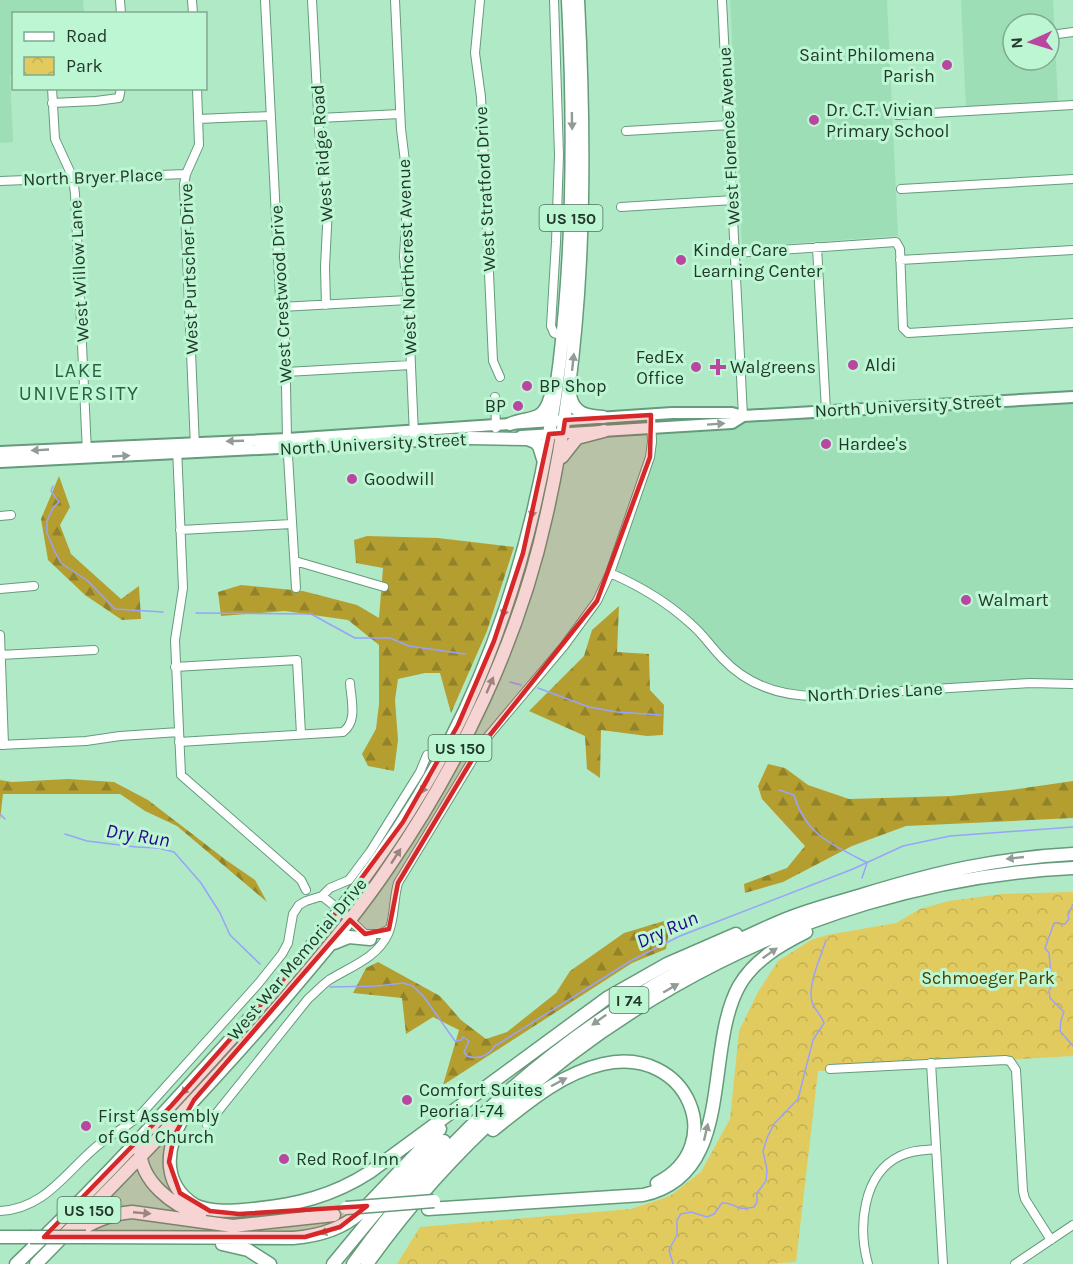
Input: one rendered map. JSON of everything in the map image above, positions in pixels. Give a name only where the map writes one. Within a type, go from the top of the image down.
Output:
[{"type":"highway","name":"West War Memorial Drive","points":[[16,1264],[155,1123],[380,879],[418,822],[469,730],[506,645],[528,579],[547,516],[566,420],[578,306],[582,230],[577,93],[568,0]]},
{"type":"highway","name":"West War Memorial Drive","points":[[36,1264],[242,1049],[330,945],[434,770],[467,706],[492,648],[523,553],[551,421],[566,296],[577,93],[578,0]]},
{"type":"highway","points":[[510,424],[536,418],[547,407],[562,336]]},
{"type":"highway","points":[[571,383],[571,400],[575,408],[585,415],[603,417]]},
{"type":"highway","points":[[547,516],[561,459],[566,450],[579,437],[604,431]]},
{"type":"highway","points":[[469,438],[527,439],[535,442],[543,452],[543,467]]},
{"type":"highway","name":"I 74","points":[[353,1264],[416,1184],[456,1140],[495,1103],[586,1029],[639,993],[686,966],[779,922],[943,872],[1000,860],[1073,854]]},
{"type":"highway","name":"I 74","points":[[367,1264],[404,1215],[445,1167],[516,1098],[568,1055],[630,1012],[693,976],[763,942],[826,917],[916,891],[1002,874],[1073,868]]},
{"type":"highway","points":[[431,1205],[638,1195],[670,1185],[691,1166],[703,1145],[731,1005],[742,981],[759,961],[794,938],[847,917],[905,899],[1002,874]]},
{"type":"highway","points":[[194,1205],[217,1211],[274,1207],[311,1200],[348,1186],[579,1017],[632,983],[667,964],[758,926],[779,922]]},
{"type":"highway","points":[[330,945],[349,938],[371,940]]},
{"type":"highway","points":[[0,1237],[27,1240],[293,1238],[313,1236],[334,1229],[360,1213],[441,1128],[579,1017]]},
{"type":"highway","points":[[155,1123],[142,1141],[141,1156],[147,1174],[163,1193],[181,1207],[205,1217],[238,1222],[649,1186],[674,1172],[687,1154],[693,1135],[692,1111],[683,1090],[660,1069],[633,1062],[605,1064],[579,1072],[547,1089],[488,1134],[461,1158],[445,1167]]},
{"type":"highway","points":[[194,1100],[174,1136],[169,1162],[171,1176],[177,1188],[194,1205],[210,1212],[231,1214],[340,1213]]},
{"type":"highway","points":[[333,1264],[417,1167],[477,1112],[495,1103]]},
{"type":"highway","points":[[51,1249],[90,1224],[123,1213],[142,1212],[233,1226],[340,1213]]},
{"type":"highway","points":[[0,1244],[27,1240]]},
{"type":"highway","points":[[82,1240],[225,1244],[252,1252],[270,1264]]},
{"type":"main road","name":"North University Street","points":[[0,452],[87,453],[288,444],[414,436],[496,425],[603,417],[702,412],[732,413],[743,416],[1073,397]]},
{"type":"main road","points":[[652,428],[657,423],[683,420],[702,412]]},
{"type":"main road","name":"North University Street","points":[[497,438],[732,423],[743,416]]},
{"type":"main road","name":"North University Street","points":[[414,436],[469,438]]},
{"type":"main road","name":"North University Street","points":[[0,462],[87,453]]},
{"type":"street","name":"West Crestwood Drive","points":[[265,0],[281,308],[285,332],[288,444],[296,588]]},
{"type":"street","name":"West Ridge Road","points":[[312,0],[319,118],[327,199],[326,305]]},
{"type":"street","name":"West Northcrest Avenue","points":[[394,0],[400,114],[408,186],[404,257],[414,436]]},
{"type":"street","name":"West Stratford Drive","points":[[478,0],[475,57],[481,97],[493,361],[500,377]]},
{"type":"street","points":[[554,0],[558,94],[558,186],[551,326],[553,332],[562,336]]},
{"type":"street","name":"West Florence Avenue","points":[[722,0],[743,416]]},
{"type":"street","name":"West Willow Lane","points":[[52,90],[56,139],[73,177],[87,453]]},
{"type":"street","points":[[52,103],[119,98],[121,90]]},
{"type":"street","name":"West Purtscher Drive","points":[[195,448],[184,185],[186,174],[198,148],[197,90]]},
{"type":"street","points":[[558,94],[577,93]]},
{"type":"street","points":[[897,115],[1073,105]]},
{"type":"street","points":[[319,118],[400,114]]},
{"type":"street","points":[[198,119],[271,116]]},
{"type":"street","points":[[626,131],[729,125]]},
{"type":"street","name":"North Bryer Place","points":[[0,181],[186,174]]},
{"type":"street","points":[[901,189],[1073,178]]},
{"type":"street","points":[[621,207],[733,200]]},
{"type":"street","points":[[735,253],[891,241],[898,244],[903,328],[906,332],[1073,323]]},
{"type":"street","points":[[817,247],[826,411]]},
{"type":"street","points":[[900,260],[1073,250]]},
{"type":"street","points":[[281,308],[408,300]]},
{"type":"street","points":[[286,372],[411,365]]},
{"type":"street","points":[[495,397],[497,438]]},
{"type":"street","points":[[389,929],[398,884],[478,750],[584,620],[600,596],[650,457],[651,415]]},
{"type":"street","points":[[177,449],[183,588],[176,632],[175,667],[181,775],[301,880],[306,890]]},
{"type":"street","points":[[0,516],[11,515]]},
{"type":"street","points":[[180,530],[292,524]]},
{"type":"street","points":[[295,561],[384,587]]},
{"type":"street","name":"North Dries Lane","points":[[610,573],[650,592],[674,609],[698,629],[720,657],[737,672],[763,686],[784,693],[822,696],[1030,683],[1073,684]]},
{"type":"street","points":[[0,589],[34,586]]},
{"type":"street","points":[[0,635],[2,745],[86,741],[179,732]]},
{"type":"street","points":[[1,655],[94,650]]},
{"type":"street","points":[[175,667],[297,660],[301,735]]},
{"type":"street","points":[[179,742],[343,732],[350,727],[352,721],[350,683]]},
{"type":"street","points":[[0,1211],[19,1209],[40,1199],[102,1142],[126,1128],[142,1114],[282,954],[288,943],[294,914],[299,905],[322,896],[330,888],[349,880],[420,772],[427,755]]},
{"type":"street","points":[[322,896],[371,940]]},
{"type":"street","points":[[207,1125],[308,999],[327,982],[356,966],[371,940],[389,929]]},
{"type":"street","points":[[371,940],[389,929]]},
{"type":"street","points":[[830,1069],[1010,1061],[1016,1070],[1023,1191],[1025,1199],[1051,1240]]},
{"type":"street","points":[[931,1063],[943,1264]]},
{"type":"street","points":[[868,1264],[865,1222],[869,1188],[886,1165],[898,1156],[936,1149]]},
{"type":"street","points":[[1015,1264],[1073,1225]]},
{"type":"highlighted area","points":[[651,415],[650,457],[597,601],[478,750],[398,883],[389,929],[365,934],[350,920],[194,1100],[174,1136],[169,1162],[180,1193],[210,1211],[239,1214],[367,1206],[340,1227],[305,1237],[44,1237],[171,1106],[303,957],[403,822],[458,725],[494,641],[523,553],[549,434],[563,433],[565,420]]},
{"type":"shaded area","points":[[0,0],[83,0],[84,12],[12,12],[12,74],[10,75],[13,142],[0,143]]},
{"type":"shaded area","name":"Dr. C.T. Vivian Primary School","points":[[730,0],[887,0],[898,236],[742,247]]},
{"type":"shaded area","points":[[961,0],[1053,0],[1054,12],[1001,12],[1001,72],[1057,72],[1058,102],[966,108]]},
{"type":"shaded area","points":[[1073,401],[1073,684],[804,696],[780,692],[737,672],[666,603],[610,573],[645,473],[652,428]]},
{"type":"green space","points":[[59,476],[70,507],[60,525],[71,554],[121,599],[139,586],[141,619],[122,620],[85,595],[48,560],[41,519]]},
{"type":"green space","points":[[367,536],[438,538],[514,547],[487,631],[451,713],[440,673],[425,673],[398,679],[395,700],[398,740],[394,771],[368,766],[362,754],[376,729],[379,704],[379,645],[348,620],[285,611],[221,616],[218,592],[241,585],[303,591],[357,605],[379,618],[383,568],[356,563],[354,540]]},
{"type":"green space","points":[[619,606],[617,652],[649,654],[650,690],[664,705],[663,735],[647,736],[601,730],[600,778],[587,769],[585,736],[529,711],[584,656],[592,630]]},
{"type":"green space","points":[[768,764],[785,768],[808,785],[849,799],[951,796],[1073,781],[1073,818],[906,826],[852,846],[783,882],[745,893],[744,884],[787,868],[805,846],[762,799],[758,786]]},
{"type":"green space","points":[[68,779],[114,782],[148,800],[255,880],[267,902],[177,826],[145,811],[120,794],[3,794],[0,820],[0,780],[12,782]]},
{"type":"green space","name":"Schmoeger Park","points":[[1073,892],[1073,1056],[818,1071],[796,1262],[765,1264],[397,1264],[420,1227],[631,1209],[670,1196],[701,1172],[730,1119],[739,1031],[758,992],[778,961],[811,940],[896,923],[920,909],[949,901],[1002,894]]},
{"type":"green space","points":[[671,919],[666,949],[632,963],[443,1085],[459,1030],[433,1017],[406,1034],[402,998],[353,993],[366,968],[378,962],[440,996],[461,1020],[486,1039],[507,1032],[556,993],[570,971],[624,933]]},
{"type":"waterway","points":[[53,486],[51,491],[59,502],[53,508],[47,521],[47,533],[61,563],[88,581],[115,609],[163,612]]},
{"type":"waterway","points":[[196,613],[311,614],[355,638],[390,638],[409,646],[465,654]]},
{"type":"waterway","points":[[510,682],[521,685]]},
{"type":"waterway","points":[[538,688],[589,707],[617,712],[661,715]]},
{"type":"waterway","points":[[779,790],[794,795],[805,820],[821,837],[866,862]]},
{"type":"waterway","name":"Dry Run","points":[[0,814],[5,819]]},
{"type":"waterway","name":"Dry Run","points":[[330,987],[403,983],[413,986],[424,997],[455,1041],[463,1037],[469,1041],[464,1052],[467,1056],[479,1057],[486,1055],[495,1046],[632,960],[680,936],[853,869],[903,846],[950,836],[1073,827]]},
{"type":"waterway","name":"Dry Run","points":[[65,834],[87,841],[158,848],[174,852],[201,883],[220,913],[230,935],[260,964]]},
{"type":"waterway","points":[[862,878],[867,863]]},
{"type":"waterway","points":[[1073,904],[1068,915],[1069,919],[1065,924],[1054,923],[1045,948],[1049,953],[1052,985],[1049,991],[1050,998],[1064,1012],[1060,1031],[1073,1046]]},
{"type":"waterway","points":[[673,1264],[669,1250],[677,1235],[677,1220],[681,1214],[691,1212],[707,1217],[714,1214],[722,1203],[745,1208],[754,1207],[757,1202],[757,1193],[766,1181],[767,1170],[763,1151],[767,1138],[774,1124],[798,1099],[813,1040],[824,1023],[813,1005],[811,988],[826,940]]},
{"type":"place","name":"Saint Philomena Parish","points":[[947,65]]},
{"type":"place","name":"Dr. C.T. Vivian Primary School","points":[[814,120]]},
{"type":"place","name":"Kinder Care Learning Center","points":[[681,260]]},
{"type":"place","name":"Aldi","points":[[853,365]]},
{"type":"place","name":"FedEx Office","points":[[696,367]]},
{"type":"place","name":"Walgreens","points":[[718,367]]},
{"type":"place","name":"BP Shop","points":[[527,386]]},
{"type":"place","name":"BP","points":[[518,406]]},
{"type":"place","name":"Hardee's","points":[[826,444]]},
{"type":"place","name":"Goodwill","points":[[352,479]]},
{"type":"place","name":"Walmart","points":[[966,600]]},
{"type":"place","name":"Comfort Suites Peoria I-74","points":[[407,1100]]},
{"type":"place","name":"First Assembly of God Church","points":[[86,1126]]},
{"type":"place","name":"Red Roof Inn","points":[[284,1159]]},
{"type":"district","name":"LAKE UNIVERSITY","points":[[79,382]]}]
